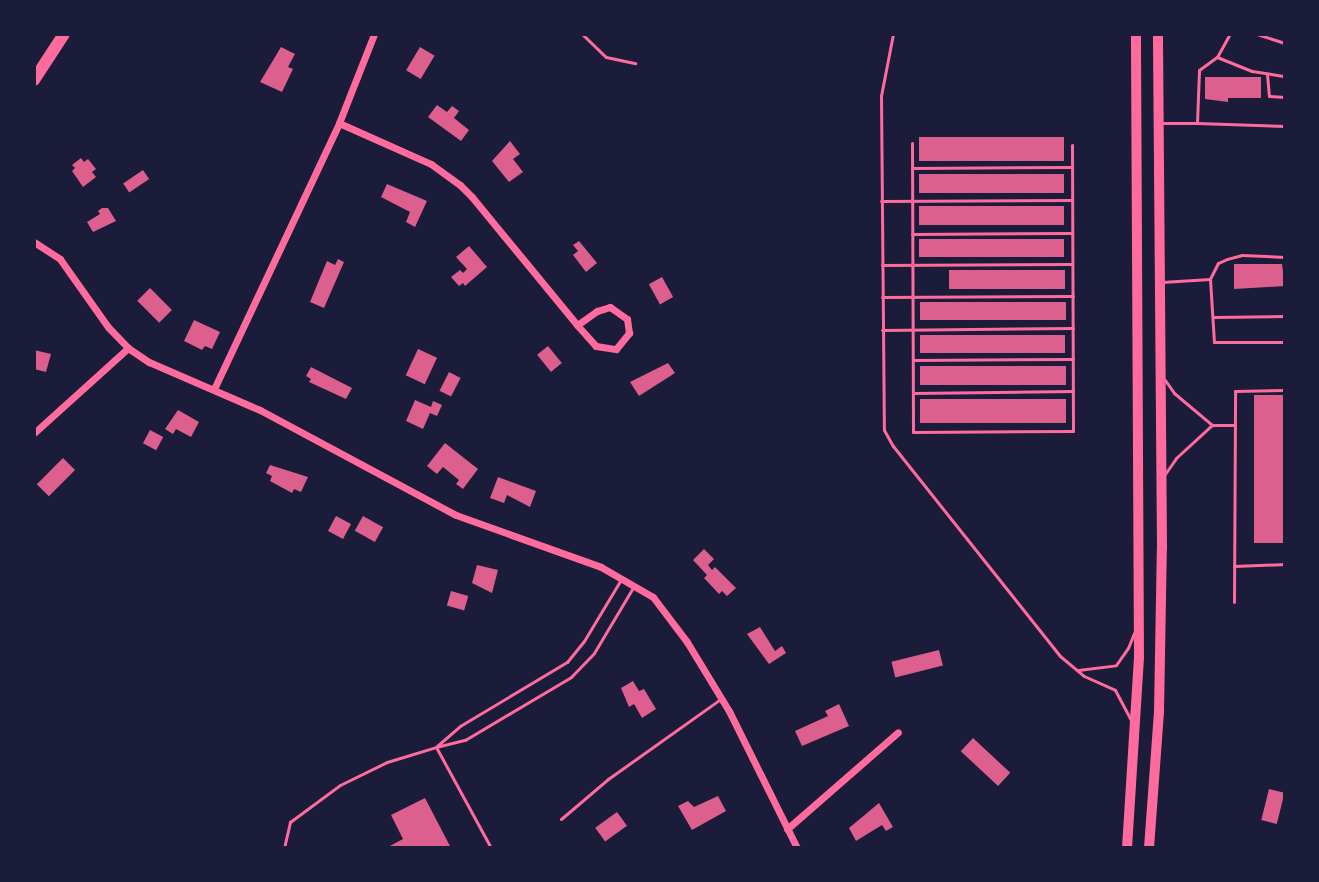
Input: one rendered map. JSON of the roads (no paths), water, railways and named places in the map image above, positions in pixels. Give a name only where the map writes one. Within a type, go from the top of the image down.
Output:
[{"type":"highway","points":[[34,80],[64,34]]},
{"type":"main road","points":[[1127,848],[1136,738],[1139,615],[1136,34]]},
{"type":"main road","points":[[1149,848],[1161,666],[1158,34]]},
{"type":"street","points":[[214,389],[339,123],[374,34]]},
{"type":"street","points":[[339,123],[431,164],[460,185],[577,325],[602,349],[616,349],[629,333],[627,319],[610,307],[597,311],[577,325]]},
{"type":"street","points":[[35,242],[68,267],[108,327],[128,348],[161,368],[281,420],[465,519],[622,577],[635,585],[669,616],[722,698],[797,848]]},
{"type":"street","points":[[34,433],[128,348]]},
{"type":"street","points":[[787,829],[898,732]]},
{"type":"lane","points":[[582,34],[606,57],[635,63]]},
{"type":"lane","points":[[893,34],[881,91],[883,422],[889,442],[1060,656],[1120,695],[1136,738]]},
{"type":"lane","points":[[1197,123],[1199,70],[1217,57],[1230,34]]},
{"type":"lane","points":[[1257,34],[1285,43]]},
{"type":"lane","points":[[1217,57],[1267,74],[1285,76]]},
{"type":"lane","points":[[1267,74],[1269,96],[1285,97]]},
{"type":"lane","points":[[1159,123],[1285,126]]},
{"type":"lane","points":[[912,143],[913,432],[1073,431],[1072,145]]},
{"type":"lane","points":[[912,168],[1072,167]]},
{"type":"lane","points":[[881,201],[1072,200]]},
{"type":"lane","points":[[912,234],[1072,233]]},
{"type":"lane","points":[[1285,257],[1242,255],[1227,259],[1212,271],[1210,279],[1214,342],[1285,342]]},
{"type":"lane","points":[[882,265],[1072,264]]},
{"type":"lane","points":[[1160,282],[1210,279]]},
{"type":"lane","points":[[882,297],[1073,296]]},
{"type":"lane","points":[[1212,317],[1285,316]]},
{"type":"lane","points":[[882,330],[1073,328]]},
{"type":"lane","points":[[913,360],[1073,359]]},
{"type":"lane","points":[[1161,374],[1174,393],[1212,425],[1235,425]]},
{"type":"lane","points":[[1234,602],[1235,391],[1285,390]]},
{"type":"lane","points":[[913,393],[1073,391]]},
{"type":"lane","points":[[1162,480],[1176,458],[1212,425]]},
{"type":"lane","points":[[1234,566],[1285,564]]},
{"type":"lane","points":[[436,747],[460,726],[567,662],[584,641],[622,577]]},
{"type":"lane","points":[[284,848],[290,822],[340,785],[387,762],[465,740],[571,677],[594,653],[635,585]]},
{"type":"lane","points":[[1078,670],[1116,665],[1132,641],[1139,615]]},
{"type":"lane","points":[[561,819],[608,779],[722,698]]},
{"type":"lane","points":[[436,747],[491,848]]}]
